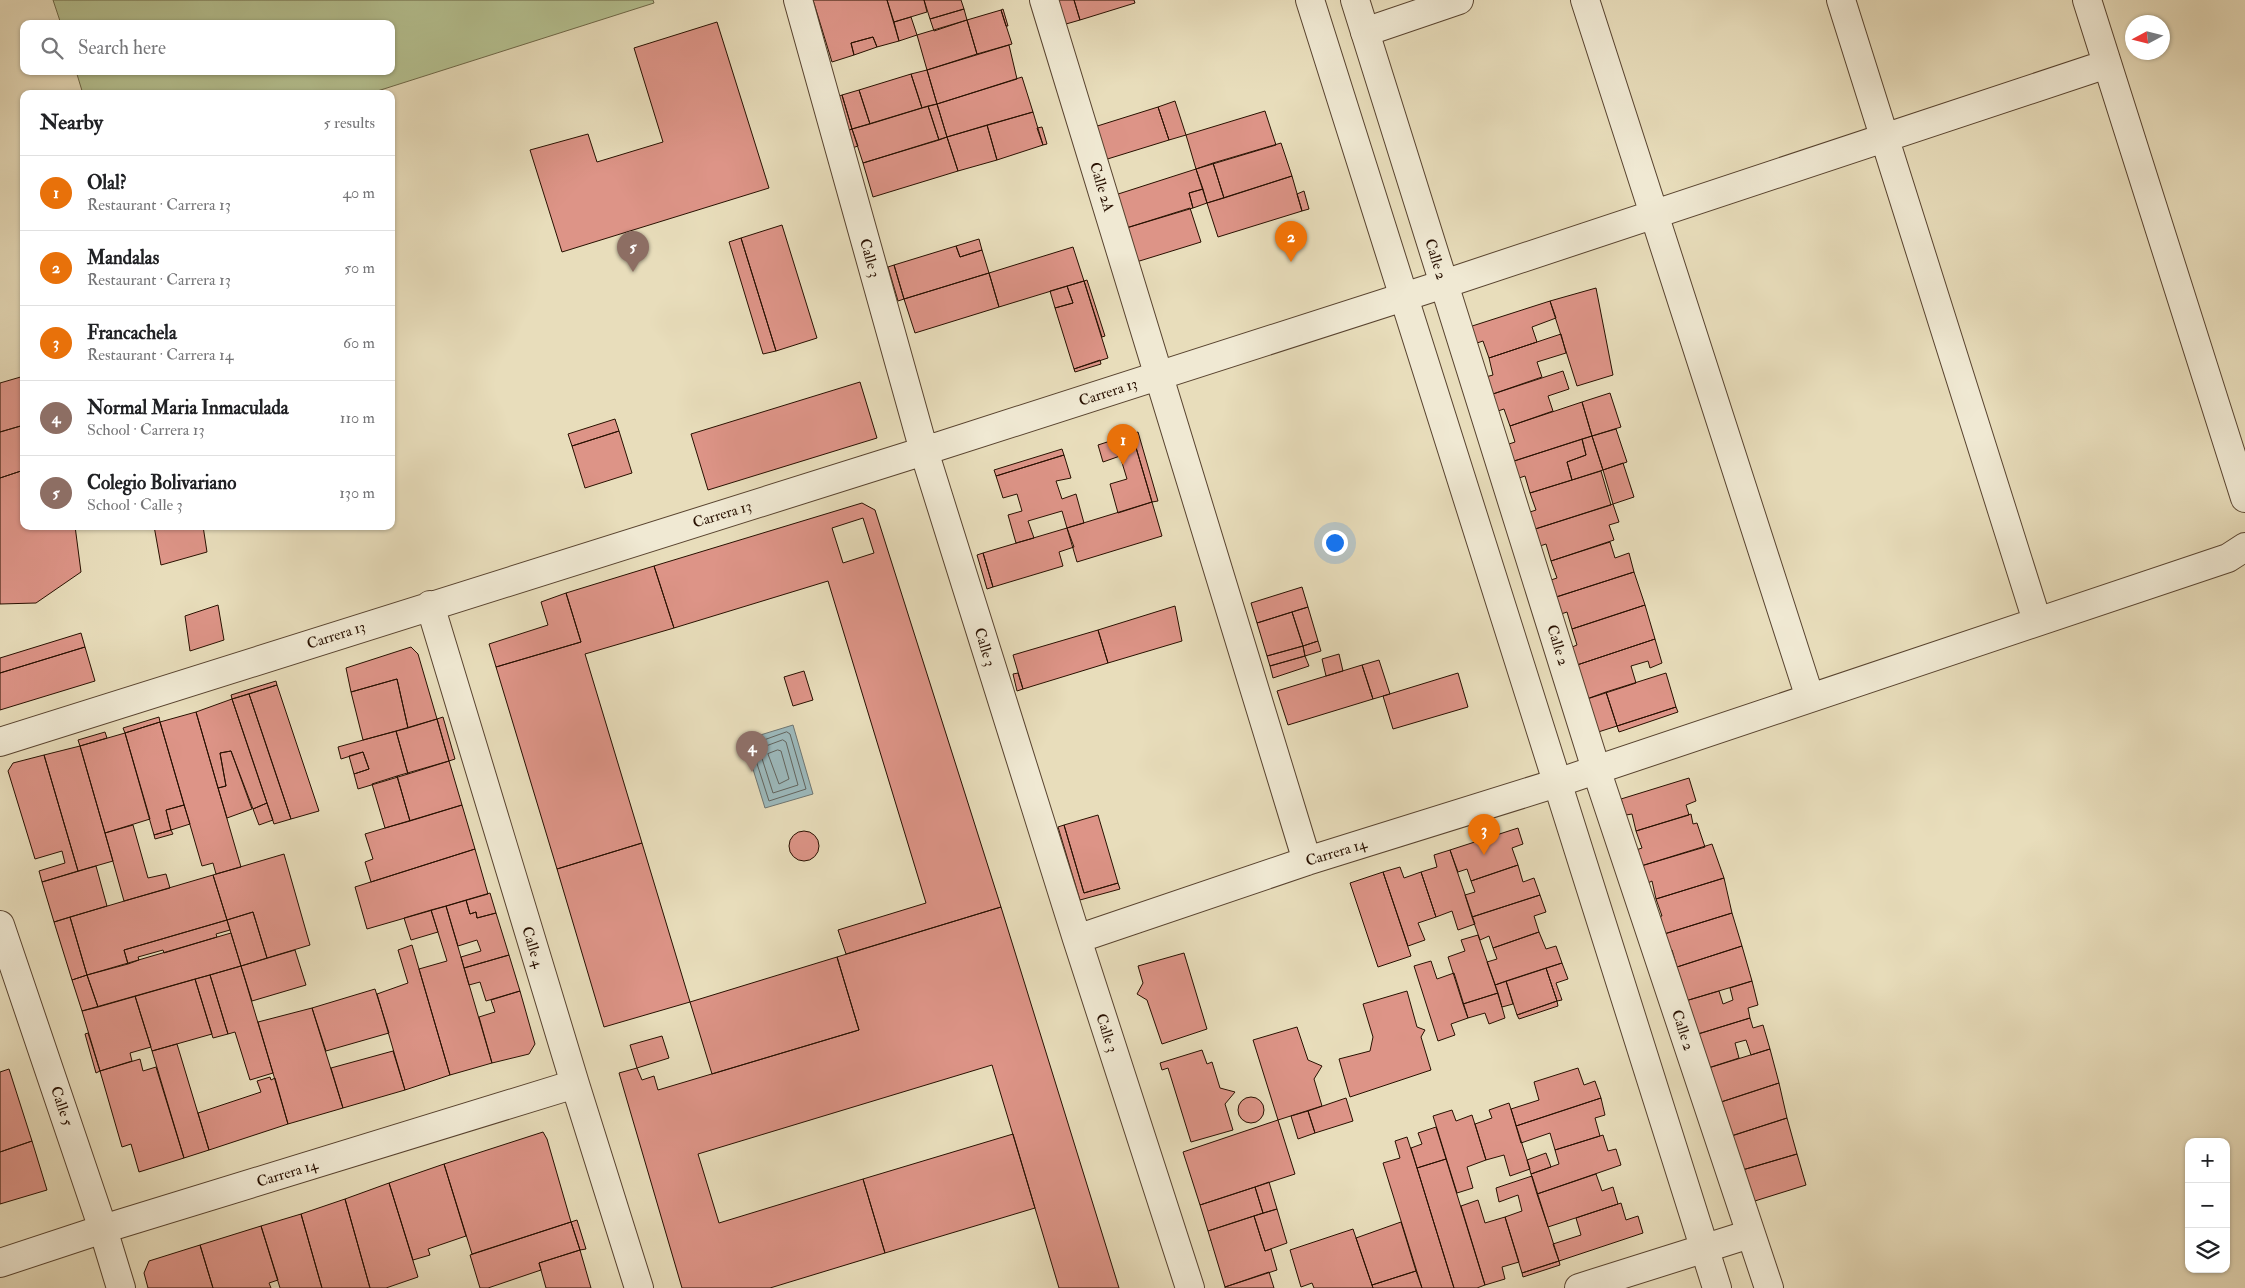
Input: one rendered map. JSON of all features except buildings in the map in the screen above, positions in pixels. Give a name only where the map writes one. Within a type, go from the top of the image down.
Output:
[{"type":"street","name":"Calle 3","points":[[798,0],[924,451],[1077,939],[1190,1288]]},
{"type":"street","name":"Calle 2A","points":[[1044,0],[1307,861]]},
{"type":"street","points":[[1310,0],[1717,1288]]},
{"type":"street","name":"Calle 2","points":[[1355,0],[1596,769],[1769,1288]]},
{"type":"street","points":[[1365,32],[1459,0]]},
{"type":"street","points":[[1585,0],[1810,698]]},
{"type":"street","points":[[1841,0],[2037,621]]},
{"type":"street","points":[[2087,0],[2245,498]]},
{"type":"street","name":"Carrera 13","points":[[0,742],[430,605],[924,451],[1444,284],[2107,64]]},
{"type":"street","name":"Carrera 14","points":[[1077,939],[1307,861],[1557,783],[2228,558],[2245,547]]},
{"type":"street","name":"Calle 4","points":[[430,605],[575,1084],[639,1288]]},
{"type":"street","name":"Calle 5","points":[[0,925],[103,1229],[121,1288]]},
{"type":"street","name":"Carrera 14","points":[[0,1263],[103,1229],[575,1084]]},
{"type":"street","points":[[1579,1288],[1750,1234]]},
{"type":"green space","points":[[53,0],[653,0],[654,3],[381,90],[82,90],[77,75],[395,75],[395,20],[60,20]]},
{"type":"water","points":[[793,725],[813,794],[765,808],[744,740]]},
{"type":"place","name":"Mandalas","points":[[1291,262]]},
{"type":"place","name":"Colegio Bolivariano","points":[[633,272]]},
{"type":"place","name":"Olal?","points":[[1123,465]]},
{"type":"place","name":"Normal Maria Inmaculada","points":[[752,772]]},
{"type":"place","name":"Francachela","points":[[1484,855]]}]
